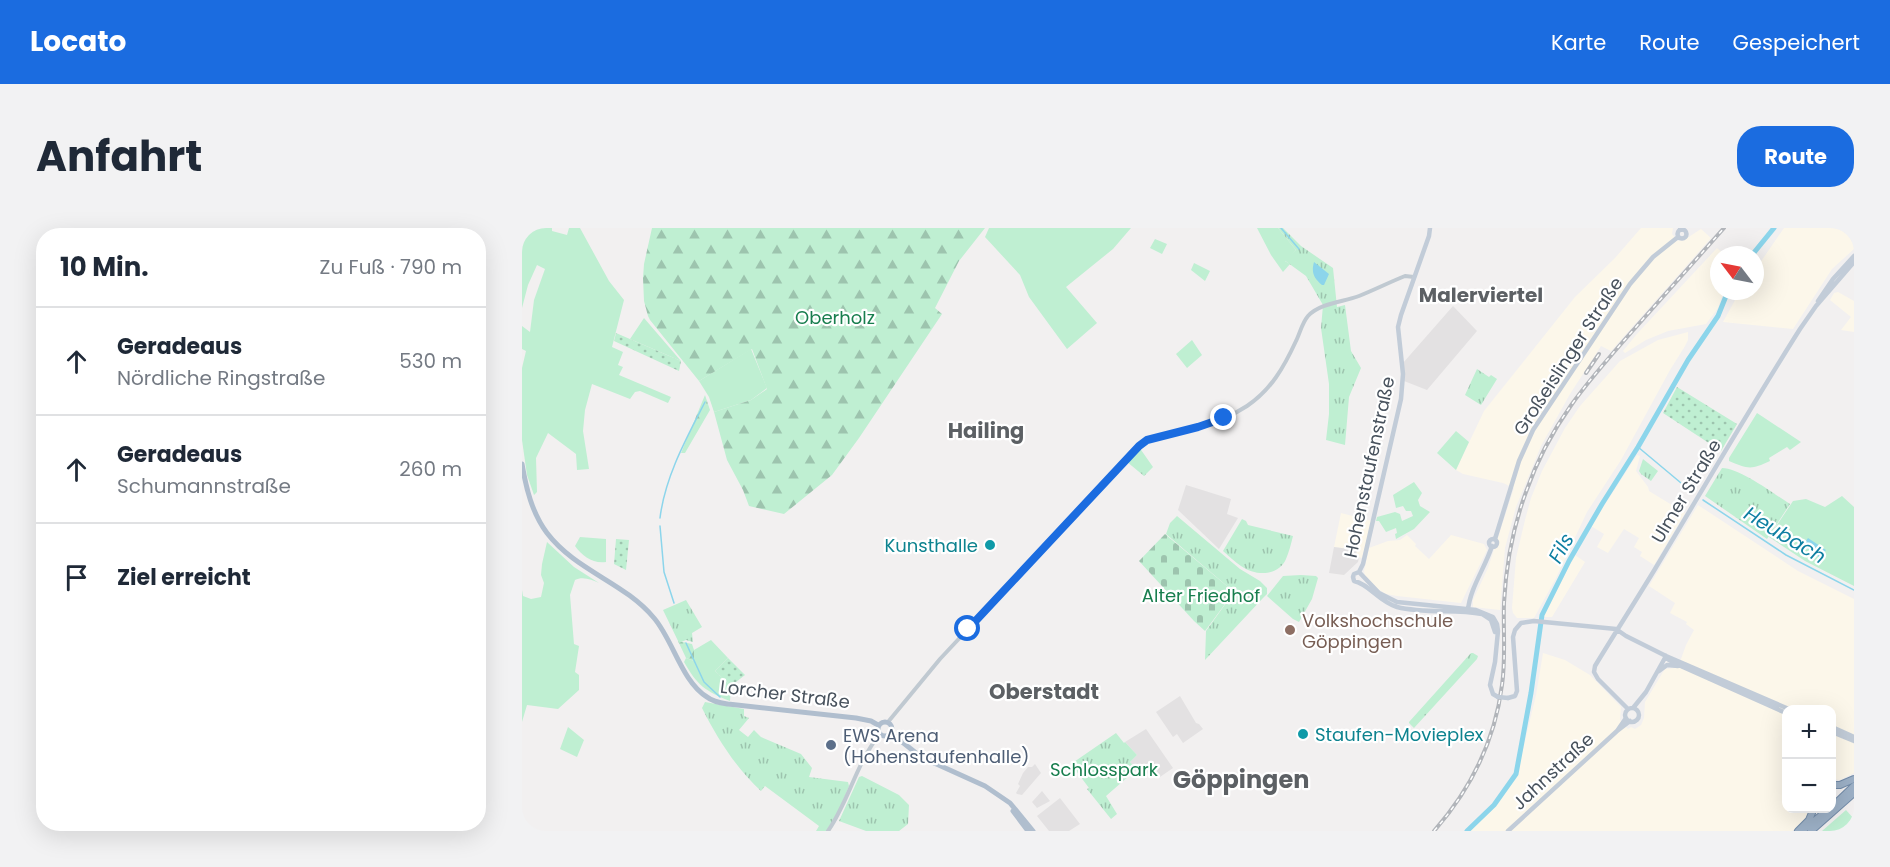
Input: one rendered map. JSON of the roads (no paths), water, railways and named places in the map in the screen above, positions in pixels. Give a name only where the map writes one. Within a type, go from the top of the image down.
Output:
[{"type":"highway","points":[[1836,785],[1845,784],[1854,779]]},
{"type":"highway","points":[[1836,803],[1854,786]]},
{"type":"highway","points":[[1811,831],[1854,793]]},
{"type":"highway","points":[[1800,831],[1812,813]]},
{"type":"highway","points":[[1800,831],[1824,813]]},
{"type":"main road","name":"Hohenstaufenstraße","points":[[1430,228],[1398,327],[1403,374],[1401,399],[1361,577],[1377,597],[1397,604],[1468,611]]},
{"type":"main road","name":"Großeislinger Straße","points":[[1468,611],[1472,593],[1487,562],[1492,546],[1490,542],[1495,539],[1519,461],[1533,430],[1630,284],[1653,257],[1678,237],[1683,239],[1686,237],[1684,230]]},
{"type":"main road","name":"Ulmer Straße","points":[[1631,708],[1599,681],[1594,672],[1616,629],[1639,596],[1827,286],[1854,256]]},
{"type":"main road","name":"Ulmer Straße","points":[[1816,306],[1854,262]]},
{"type":"main road","name":"Lorcher Straße","points":[[522,464],[531,500],[546,532],[578,564],[622,591],[647,611],[665,634],[688,676],[704,696],[716,702],[728,704],[855,718],[878,725]]},
{"type":"main road","points":[[1468,611],[1486,617],[1493,624],[1496,637],[1495,662],[1490,685],[1493,694],[1498,697],[1515,696],[1517,691],[1514,633],[1521,623],[1534,621],[1616,629],[1666,656],[1782,706]]},
{"type":"main road","points":[[1666,656],[1683,667],[1782,711]]},
{"type":"main road","points":[[1646,692],[1625,712],[1628,720],[1636,720],[1646,692],[1666,656]]},
{"type":"main road","points":[[1657,673],[1667,665],[1683,667]]},
{"type":"main road","points":[[1754,699],[1757,696],[1760,697]]},
{"type":"main road","points":[[1631,708],[1638,713]]},
{"type":"main road","name":"Jahnstraße","points":[[1508,831],[1628,720]]},
{"type":"main road","points":[[884,721],[888,722],[891,725],[891,733],[885,736],[880,734],[877,729],[878,725],[884,721]]},
{"type":"main road","points":[[1836,729],[1854,739]]},
{"type":"main road","points":[[891,733],[921,757],[985,786],[1014,807],[1030,831]]},
{"type":"main road","points":[[1836,733],[1854,739]]},
{"type":"street","points":[[888,722],[940,659],[1124,460],[1147,440],[1208,423],[1238,411],[1256,400],[1276,379],[1305,320],[1311,313],[1405,276],[1414,277]]},
{"type":"street","points":[[828,831],[838,816],[863,761],[880,734]]},
{"type":"water","points":[[1314,262],[1329,274],[1324,285],[1314,275]]},
{"type":"water","points":[[1808,538],[1826,550],[1820,558],[1803,545]]},
{"type":"waterway","points":[[1281,228],[1299,249]]},
{"type":"waterway","name":"Fils","points":[[1759,246],[1774,228]]},
{"type":"waterway","name":"Fils","points":[[1467,831],[1494,805],[1516,774],[1542,615],[1569,561],[1602,504],[1688,360],[1718,316],[1724,300]]},
{"type":"waterway","points":[[660,518],[671,473],[705,402]]},
{"type":"waterway","name":"Heubach","points":[[1638,447],[1693,493]]},
{"type":"waterway","name":"Heubach","points":[[1703,500],[1786,555],[1854,590]]},
{"type":"waterway","points":[[660,526],[664,572],[674,603]]},
{"type":"waterway","points":[[686,643],[704,682],[720,697]]},
{"type":"railway","points":[[1434,831],[1470,781],[1494,725],[1503,675],[1504,603],[1508,560],[1517,519],[1536,467],[1559,423],[1587,384],[1724,228]]},
{"type":"railway","points":[[1586,373],[1599,354]]},
{"type":"place","name":"Kunsthalle","points":[[990,545]]},
{"type":"place","name":"Volkshochschule Göppingen","points":[[1290,630]]},
{"type":"place","name":"Staufen-Movieplex","points":[[1303,734]]},
{"type":"place","name":"EWS Arena (Hohenstaufenhalle)","points":[[831,745]]},
{"type":"district","name":"Malerviertel","points":[[1481,295]]},
{"type":"district","name":"Hailing","points":[[986,430]]},
{"type":"district","name":"Oberstadt","points":[[1044,691]]},
{"type":"district","name":"Göppingen","points":[[1241,779]]},
{"type":"park label","name":"Oberholz","points":[[835,317]]},
{"type":"park label","name":"Alter Friedhof","points":[[1201,595]]},
{"type":"park label","name":"Schlosspark","points":[[1104,769]]}]
